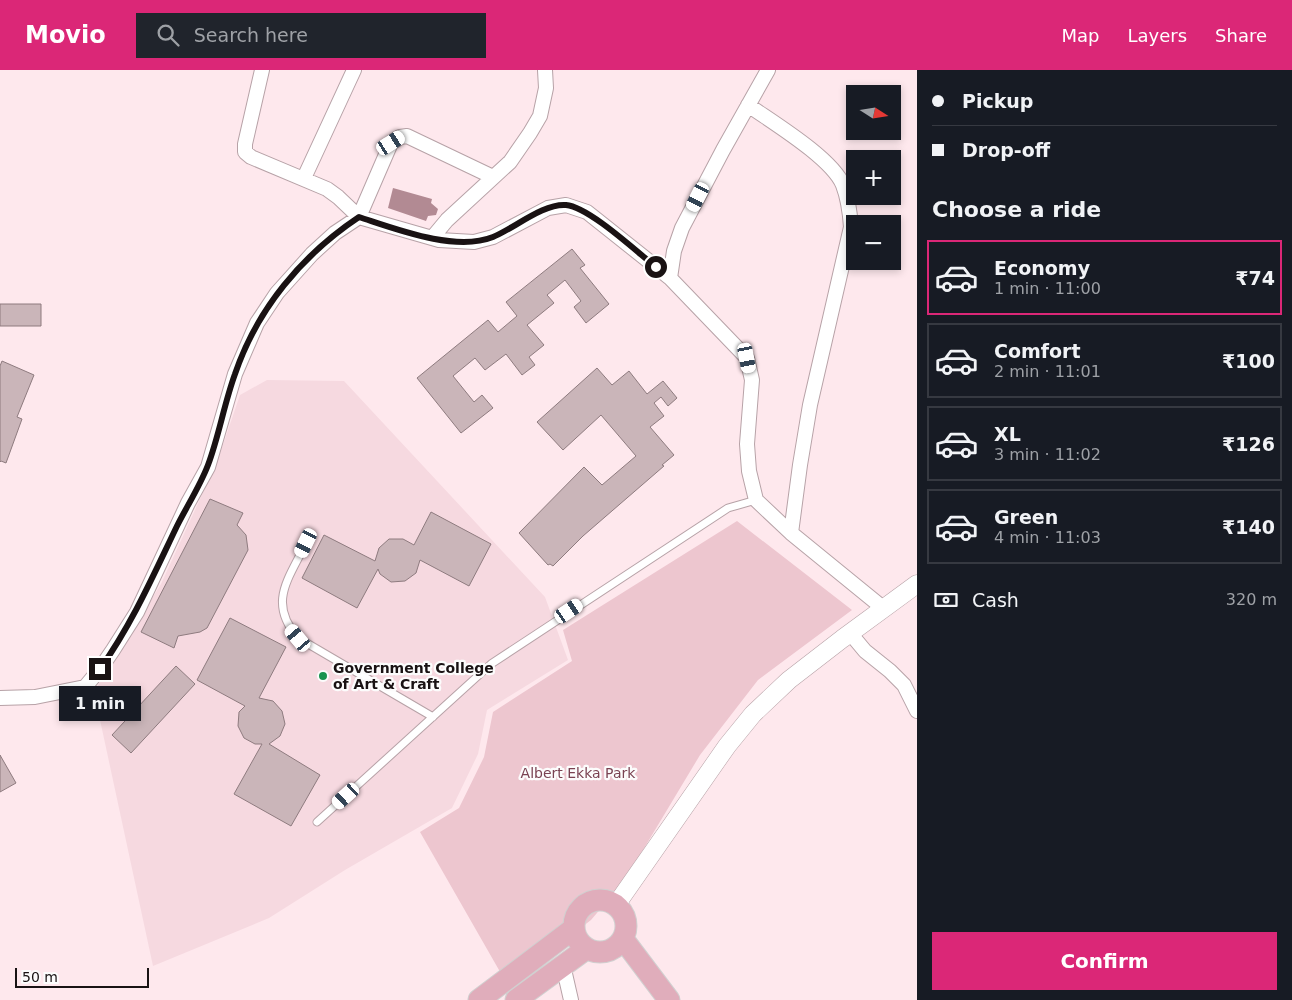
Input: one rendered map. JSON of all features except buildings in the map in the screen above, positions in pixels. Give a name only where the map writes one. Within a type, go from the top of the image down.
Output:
[{"type":"main road","points":[[599,900],[608,901],[616,905],[621,910],[626,924],[623,939],[618,946],[611,951],[602,953],[586,949],[579,944],[573,929],[577,912],[591,901],[599,900]]},
{"type":"main road","points":[[478,1000],[573,929]]},
{"type":"main road","points":[[623,939],[669,1000]]},
{"type":"main road","points":[[516,1000],[586,949]]},
{"type":"street","points":[[262,70],[245,144],[246,152],[251,157],[328,189],[359,217],[432,238],[474,242],[493,237],[548,208],[566,205],[587,212],[670,278],[747,358],[752,380],[747,444],[749,471],[756,500],[791,532],[883,608]]},
{"type":"street","points":[[304,178],[354,70]]},
{"type":"street","points":[[432,238],[447,220],[510,162],[540,116],[546,88],[545,70]]},
{"type":"street","points":[[670,278],[674,251],[682,228],[768,70]]},
{"type":"street","points":[[748,105],[810,148],[832,170],[842,183],[849,208],[851,227],[810,405],[791,532]]},
{"type":"street","points":[[0,698],[35,697],[85,687],[100,669],[136,612],[188,503],[208,467],[235,374],[257,323],[277,293],[312,254],[335,233],[359,217],[391,143],[400,137],[407,136],[493,177]]},
{"type":"street","points":[[616,905],[727,746],[753,714],[789,680],[917,584]]},
{"type":"street","points":[[850,633],[865,651],[904,685],[917,711]]},
{"type":"street","points":[[563,966],[571,1000]]},
{"type":"lane","points":[[317,822],[491,664],[728,508],[756,500]]},
{"type":"lane","points":[[306,543],[284,589],[282,604],[288,626],[298,638],[433,717]]},
{"type":"shaded area","points":[[393,188],[432,199],[431,203],[438,209],[436,215],[428,216],[426,221],[388,208]]},
{"type":"shaded area","name":"Government College of Art & Craft","points":[[267,380],[344,381],[545,597],[568,660],[487,710],[478,754],[452,808],[345,870],[269,918],[153,966],[94,692],[161,584],[217,462],[240,395]]},
{"type":"green space","name":"Albert Ekka Park","points":[[737,521],[852,610],[758,680],[700,755],[625,880],[591,920],[548,953],[503,977],[420,832],[459,808],[484,757],[493,712],[572,661],[563,630]]},
{"type":"place","name":"Government College of Art & Craft","points":[[323,676]]},
{"type":"route","points":[[100,669],[136,612],[188,503],[208,467],[235,374],[257,323],[277,293],[312,254],[335,233],[359,217],[439,240],[474,242],[493,237],[548,208],[566,205],[587,212],[656,267]]}]
